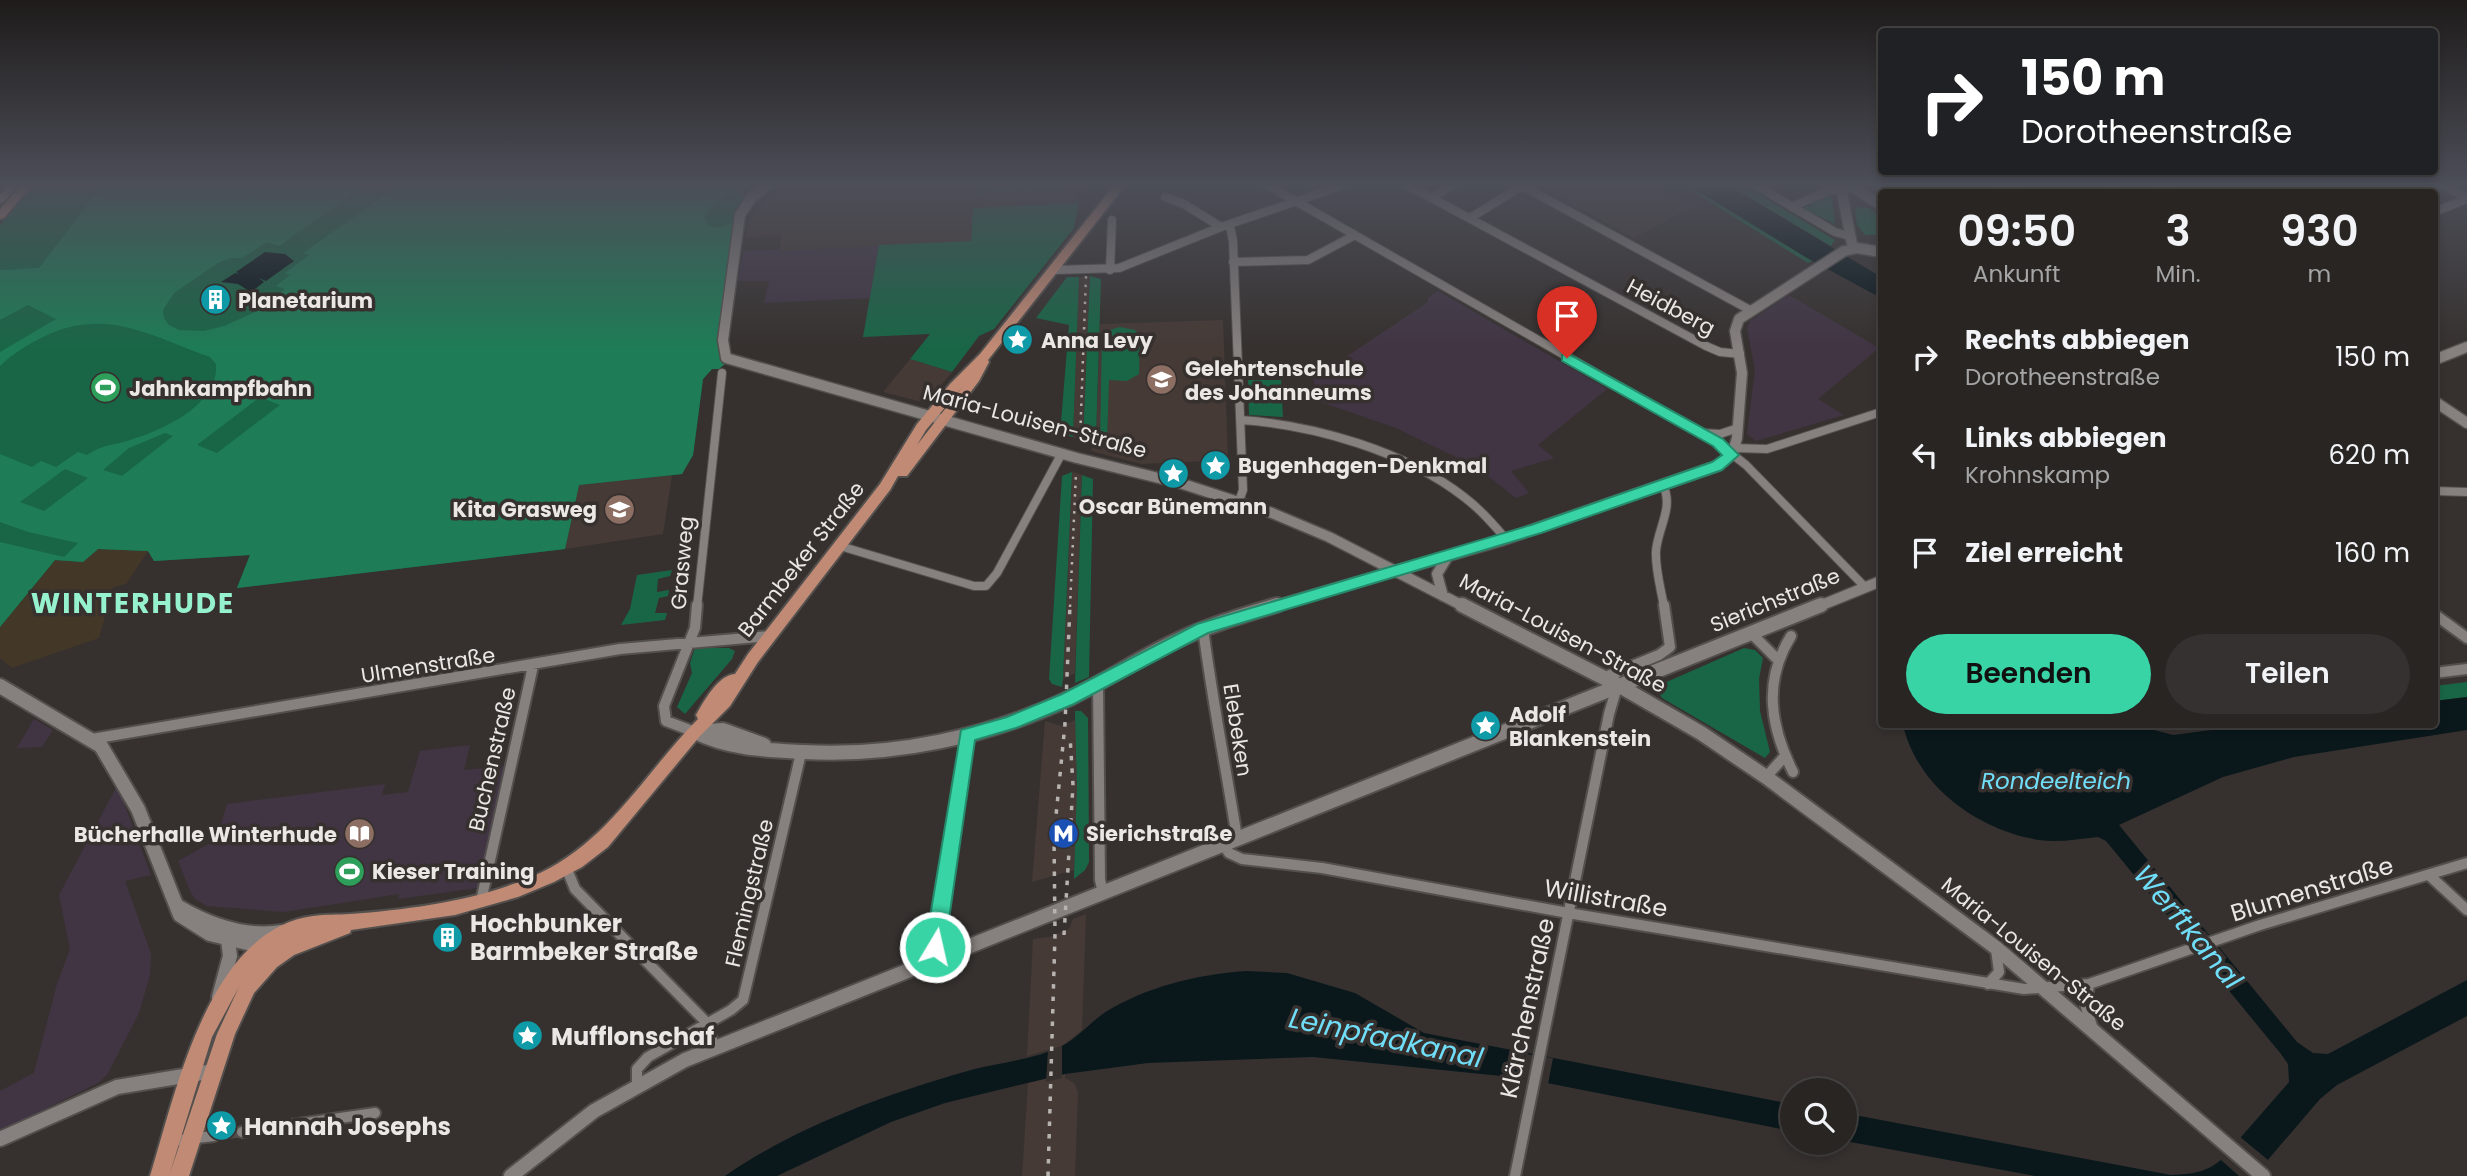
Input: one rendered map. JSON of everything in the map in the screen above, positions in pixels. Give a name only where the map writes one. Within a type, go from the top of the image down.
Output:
[{"type":"main road","name":"Barmbeker Straße","points":[[357,922],[481,901],[526,887],[566,867],[602,842],[695,732],[725,702],[753,658],[887,486],[902,474],[937,417],[975,378],[984,357],[1080,238]]},
{"type":"main road","points":[[1822,265],[1842,252]]},
{"type":"main road","points":[[160,1176],[191,1075],[217,1006],[252,946],[319,922],[357,922]]},
{"type":"main road","points":[[179,1176],[225,1039],[250,983],[286,950],[357,922]]},
{"type":"main road","points":[[228,940],[286,950]]},
{"type":"main road","name":"Maria-Louisen-Straße","points":[[2044,989],[2230,1148]]},
{"type":"street","name":"Maria-Louisen-Straße","points":[[737,238],[724,330],[724,355],[740,362],[1239,501],[1305,526],[1618,685],[1701,733],[1766,777],[1995,947],[2044,989]]},
{"type":"street","points":[[1110,270],[1111,238]]},
{"type":"street","points":[[1055,270],[1110,270],[1195,238]]},
{"type":"street","points":[[1228,238],[1233,262],[1241,419],[1243,490],[1239,501]]},
{"type":"street","points":[[1233,262],[1308,260],[1321,256],[1350,238]]},
{"type":"street","points":[[1360,238],[1733,452],[1866,588]]},
{"type":"street","name":"Heidberg","points":[[1507,238],[1706,346],[1720,352],[1740,354]]},
{"type":"street","points":[[1618,238],[1751,310]]},
{"type":"street","points":[[1850,238],[1853,248]]},
{"type":"street","points":[[1842,252],[1853,248],[1878,252]]},
{"type":"street","points":[[1733,452],[1738,428],[1742,373],[1735,328],[1739,319],[1822,265]]},
{"type":"street","points":[[2438,358],[2467,347]]},
{"type":"street","name":"Grasweg","points":[[695,732],[672,725],[663,715],[664,706],[695,628],[722,373]]},
{"type":"street","points":[[2438,404],[2467,423]]},
{"type":"street","points":[[695,732],[715,742],[757,749],[835,754],[885,750],[967,736],[1010,723],[1098,683],[1203,628],[1506,539],[1717,466],[1733,452],[1767,449],[1878,413]]},
{"type":"street","points":[[1241,419],[1275,421],[1319,432],[1409,466],[1455,490],[1480,510],[1506,539]]},
{"type":"street","points":[[1698,433],[1720,434],[1738,428]]},
{"type":"street","points":[[840,546],[984,587],[995,578],[1062,453]]},
{"type":"street","points":[[1602,678],[1659,655],[1667,650],[1670,643],[1656,554],[1657,538],[1669,499],[1663,485]]},
{"type":"street","points":[[2438,491],[2467,492]]},
{"type":"street","points":[[1443,596],[1437,575],[1448,556]]},
{"type":"street","name":"Sierichstraße","points":[[512,1176],[560,1135],[637,1083],[715,1048],[1878,582]]},
{"type":"street","points":[[2438,617],[2467,638]]},
{"type":"street","name":"Elebeken","points":[[1203,628],[1215,720],[1221,740],[1233,827],[1237,838]]},
{"type":"street","points":[[1751,633],[1776,658]]},
{"type":"street","name":"Ulmenstraße","points":[[90,740],[533,666],[559,659],[690,642],[746,641],[771,636]]},
{"type":"street","points":[[1790,636],[1776,658],[1772,710],[1785,756],[1793,772]]},
{"type":"street","points":[[1659,655],[1685,660]]},
{"type":"street","name":"Buchenstraße","points":[[481,901],[533,666]]},
{"type":"street","points":[[2438,673],[2467,669]]},
{"type":"street","points":[[1098,683],[1100,880],[1103,892]]},
{"type":"street","name":"Klärchenstraße","points":[[1515,1176],[1609,714],[1618,685]]},
{"type":"street","points":[[0,686],[90,740],[108,754],[138,809],[176,906],[188,924],[228,940],[230,956],[217,1006]]},
{"type":"street","points":[[936,958],[935,947],[967,736]]},
{"type":"street","name":"Flemingstraße","points":[[706,1022],[738,1006],[745,994],[801,753]]},
{"type":"street","points":[[1766,777],[1785,756]]},
{"type":"street","name":"Willistraße","points":[[1223,844],[1229,853],[1242,859],[1322,868],[1568,913],[1988,984],[2044,989]]},
{"type":"street","name":"Blumenstraße","points":[[2044,989],[2089,984],[2213,941],[2467,863]]},
{"type":"street","points":[[566,867],[575,888],[706,1022],[715,1048]]},
{"type":"street","points":[[2430,876],[2467,910]]},
{"type":"street","points":[[176,906],[252,946]]},
{"type":"street","points":[[225,1039],[236,992],[252,946],[264,935],[292,930]]},
{"type":"street","points":[[1988,984],[1999,972],[1995,947]]},
{"type":"street","points":[[2089,984],[2086,1007],[2095,1032]]},
{"type":"street","name":"Sierichstraße","points":[[637,1083],[637,1071],[642,1062],[706,1022]]},
{"type":"street","points":[[0,1139],[121,1086],[214,1071]]},
{"type":"street","points":[[242,1132],[375,1113]]},
{"type":"street","points":[[171,1141],[214,1136]]},
{"type":"street","name":"Maria-Louisen-Straße","points":[[2230,1148],[2260,1174]]},
{"type":"shaded area","points":[[781,238],[971,238],[971,241],[780,251]]},
{"type":"shaded area","points":[[879,245],[870,298],[764,303],[769,281],[738,281],[743,251]]},
{"type":"shaded area","points":[[1090,276],[1083,441],[1073,437],[1079,277]]},
{"type":"shaded area","points":[[1438,291],[1607,389],[1538,445],[1554,458],[1511,471],[1529,493],[1516,498],[1475,466],[1396,428],[1321,402],[1313,379],[1428,302],[1428,298]]},
{"type":"shaded area","points":[[1789,295],[1878,347],[1818,399],[1844,415],[1756,441],[1747,434],[1755,370],[1747,328],[1750,321]]},
{"type":"shaded area","name":"Gelehrtenschule des Johanneums","points":[[1223,320],[1228,460],[1142,464],[1091,451],[1096,437],[1100,324]]},
{"type":"shaded area","points":[[910,359],[952,372],[926,403],[883,392]]},
{"type":"shaded area","points":[[1072,472],[1082,475],[1075,673],[1063,679]]},
{"type":"shaded area","name":"Kita Grasweg","points":[[672,475],[663,534],[565,549],[578,485]]},
{"type":"shaded area","points":[[98,549],[148,551],[126,584],[113,587],[99,638],[12,668],[0,658],[0,627],[55,560],[83,562]]},
{"type":"shaded area","points":[[1075,711],[1081,711],[1088,718],[1089,862],[1085,870],[1074,879],[1074,870],[1032,882],[1045,721],[1061,726],[1075,720]]},
{"type":"shaded area","points":[[34,719],[53,730],[42,747],[17,748]]},
{"type":"shaded area","points":[[470,745],[464,770],[504,766],[477,888],[398,899],[399,894],[284,912],[207,906],[195,899],[190,891],[178,861],[216,840],[227,804],[385,784],[382,795],[408,792],[420,751]]},
{"type":"shaded area","points":[[116,788],[151,875],[125,881],[151,954],[150,975],[139,1013],[107,1075],[98,1083],[0,1131],[0,1091],[34,1073],[57,984],[70,949],[59,895]]},
{"type":"shaded area","points":[[1086,914],[1082,1030],[1062,1046],[1027,1056],[1033,939],[1049,937],[1069,929],[1073,919]]},
{"type":"shaded area","points":[[1065,1074],[1065,1078],[1074,1083],[1078,1092],[1075,1176],[1022,1176],[1028,1083]]},
{"type":"green space","points":[[0,238],[731,238],[720,337],[719,355],[723,361],[719,369],[712,369],[703,379],[693,455],[682,474],[579,485],[565,549],[237,588],[250,555],[154,561],[148,551],[98,549],[83,562],[55,560],[0,627]]},
{"type":"green space","points":[[62,238],[290,238],[279,246],[267,242],[242,258],[231,258],[218,263],[174,293],[163,310],[169,325],[179,330],[204,331],[224,326],[253,313],[285,289],[276,286],[290,275],[285,273],[309,255],[303,253],[324,238],[731,238],[719,349],[720,359],[726,363],[719,369],[712,369],[703,379],[693,455],[682,474],[579,485],[565,549],[237,588],[250,555],[154,561],[148,551],[98,549],[83,562],[55,560],[0,627],[0,542],[64,557],[78,543],[28,532],[0,522],[0,454],[32,467],[41,461],[56,467],[78,452],[87,455],[104,447],[146,435],[188,413],[199,403],[215,378],[216,364],[210,357],[148,333],[109,324],[88,324],[45,336],[21,349],[0,366],[0,352],[56,319],[28,305],[0,320],[0,270],[39,268]],"holes":[[[260,397],[280,405],[217,453],[197,445]],[[165,433],[173,436],[122,476],[103,470],[129,448]],[[65,469],[88,478],[44,511],[20,502]]]},
{"type":"green space","points":[[971,238],[1066,238],[994,329],[979,336],[952,372],[910,359],[930,334],[863,337],[879,245],[971,241]]},
{"type":"green space","points":[[1767,238],[1776,238],[1813,260],[1808,263]]},
{"type":"green space","points":[[1817,238],[1831,238],[1835,240],[1831,246]]},
{"type":"green space","points":[[1090,276],[1101,279],[1096,437],[1093,444],[1083,441]]},
{"type":"green space","points":[[1067,277],[1079,277],[1073,437],[1060,434],[1069,325],[1036,318]]},
{"type":"green space","points":[[1120,327],[1135,330],[1140,336],[1139,374],[1127,381],[1109,380],[1107,442],[1100,442],[1102,338],[1110,330]]},
{"type":"green space","points":[[1248,380],[1281,380],[1283,417],[1249,415]]},
{"type":"green space","points":[[1072,472],[1062,687],[1052,684],[1049,679],[1062,476]]},
{"type":"green space","points":[[1082,475],[1093,479],[1089,677],[1075,683]]},
{"type":"green space","points":[[672,570],[670,576],[658,579],[657,592],[669,590],[668,596],[659,598],[655,613],[667,613],[665,620],[621,625],[630,609],[637,575]]},
{"type":"green space","points":[[695,648],[729,648],[735,651],[732,659],[685,714],[677,707],[692,673],[690,663]]},
{"type":"green space","points":[[1744,648],[1755,650],[1763,658],[1759,679],[1760,711],[1770,752],[1765,758],[1662,698],[1658,692],[1662,684]]},
{"type":"green space","points":[[2467,682],[2467,697],[2438,701],[2438,686]]},
{"type":"green space","points":[[1075,711],[1081,711],[1088,718],[1089,862],[1085,870],[1074,879],[1077,786]]},
{"type":"water","points":[[1774,238],[1816,238],[1878,275],[1878,296]]},
{"type":"water","points":[[265,252],[285,254],[294,261],[266,281],[259,278],[264,282],[251,292],[238,284],[221,282],[235,273],[239,274],[236,272]]},
{"type":"water","points":[[2467,697],[2467,730],[2294,757],[2223,777],[2119,825],[2297,1042],[2313,1053],[2328,1054],[2467,980],[2467,1016],[2337,1085],[2320,1099],[2254,1176],[2035,1176],[1857,1143],[1857,1115],[2171,1175],[2191,1173],[2209,1168],[2221,1160],[2289,1082],[2288,1064],[2281,1054],[2106,841],[2098,837],[2061,841],[2039,840],[2016,835],[1972,815],[1936,786],[1921,767],[1904,728],[2147,728],[2173,735],[2226,728],[2438,728],[2438,701]]},
{"type":"water","name":"Leinpfadkanal","points":[[1246,971],[1287,973],[1355,993],[1424,1033],[1780,1102],[1780,1129],[1521,1078],[1313,1057],[1148,1063],[1065,1074],[945,1103],[891,1122],[777,1176],[725,1176],[781,1142],[840,1115],[902,1091],[964,1072],[1051,1051],[1073,1039],[1104,1013],[1121,1004],[1172,983],[1208,975]]},
{"type":"pier","points":[[2205,931],[2227,958],[2208,965],[2185,937]]},
{"type":"pier","points":[[1062,1046],[1062,1078],[1046,1082],[1048,1050]]},
{"type":"pier","points":[[1526,1054],[1553,1058],[1548,1084],[1521,1078]]},
{"type":"pier","points":[[2239,1136],[2268,1160],[2254,1176],[2239,1176],[2221,1160]]},
{"type":"tunnel","points":[[214,1136],[242,1132]]},
{"type":"railway","points":[[1080,440],[1086,276]]},
{"type":"railway","points":[[1070,607],[1076,473]]},
{"type":"railway","points":[[1048,1176],[1055,934],[1054,836],[1065,724],[1070,605]]},
{"type":"railway","points":[[1064,935],[1073,785],[1070,736]]},
{"type":"place","name":"Planetarium","points":[[215,300]]},
{"type":"place","name":"Anna Levy","points":[[1018,340]]},
{"type":"place","name":"Gelehrtenschule des Johanneums","points":[[1162,380]]},
{"type":"place","name":"Jahnkampfbahn","points":[[106,388]]},
{"type":"place","name":"Bugenhagen-Denkmal","points":[[1215,465]]},
{"type":"place","name":"Oscar Bünemann","points":[[1173,474]]},
{"type":"place","name":"Kita Grasweg","points":[[620,509]]},
{"type":"place","name":"Adolf Blankenstein","points":[[1486,726]]},
{"type":"place","name":"Sierichstraße","points":[[1063,833]]},
{"type":"place","name":"Bücherhalle Winterhude","points":[[360,834]]},
{"type":"place","name":"Kieser Training","points":[[349,871]]},
{"type":"place","name":"Hochbunker Barmbeker Straße","points":[[447,937]]},
{"type":"place","name":"Mufflonschaf","points":[[528,1036]]},
{"type":"place","name":"Hannah Josephs","points":[[221,1126]]},
{"type":"district","name":"WINTERHUDE","points":[[133,603]]},
{"type":"route","points":[[935,947],[967,736],[1010,723],[1068,699],[1203,628],[1269,606],[1425,564],[1580,515],[1717,466],[1732,455],[1718,443],[1567,358]]},
{"type":"water label","name":"Rondeelteich","points":[[2056,781]]},
{"type":"water label","name":"Werftkanal","points":[[2188,927]]}]
